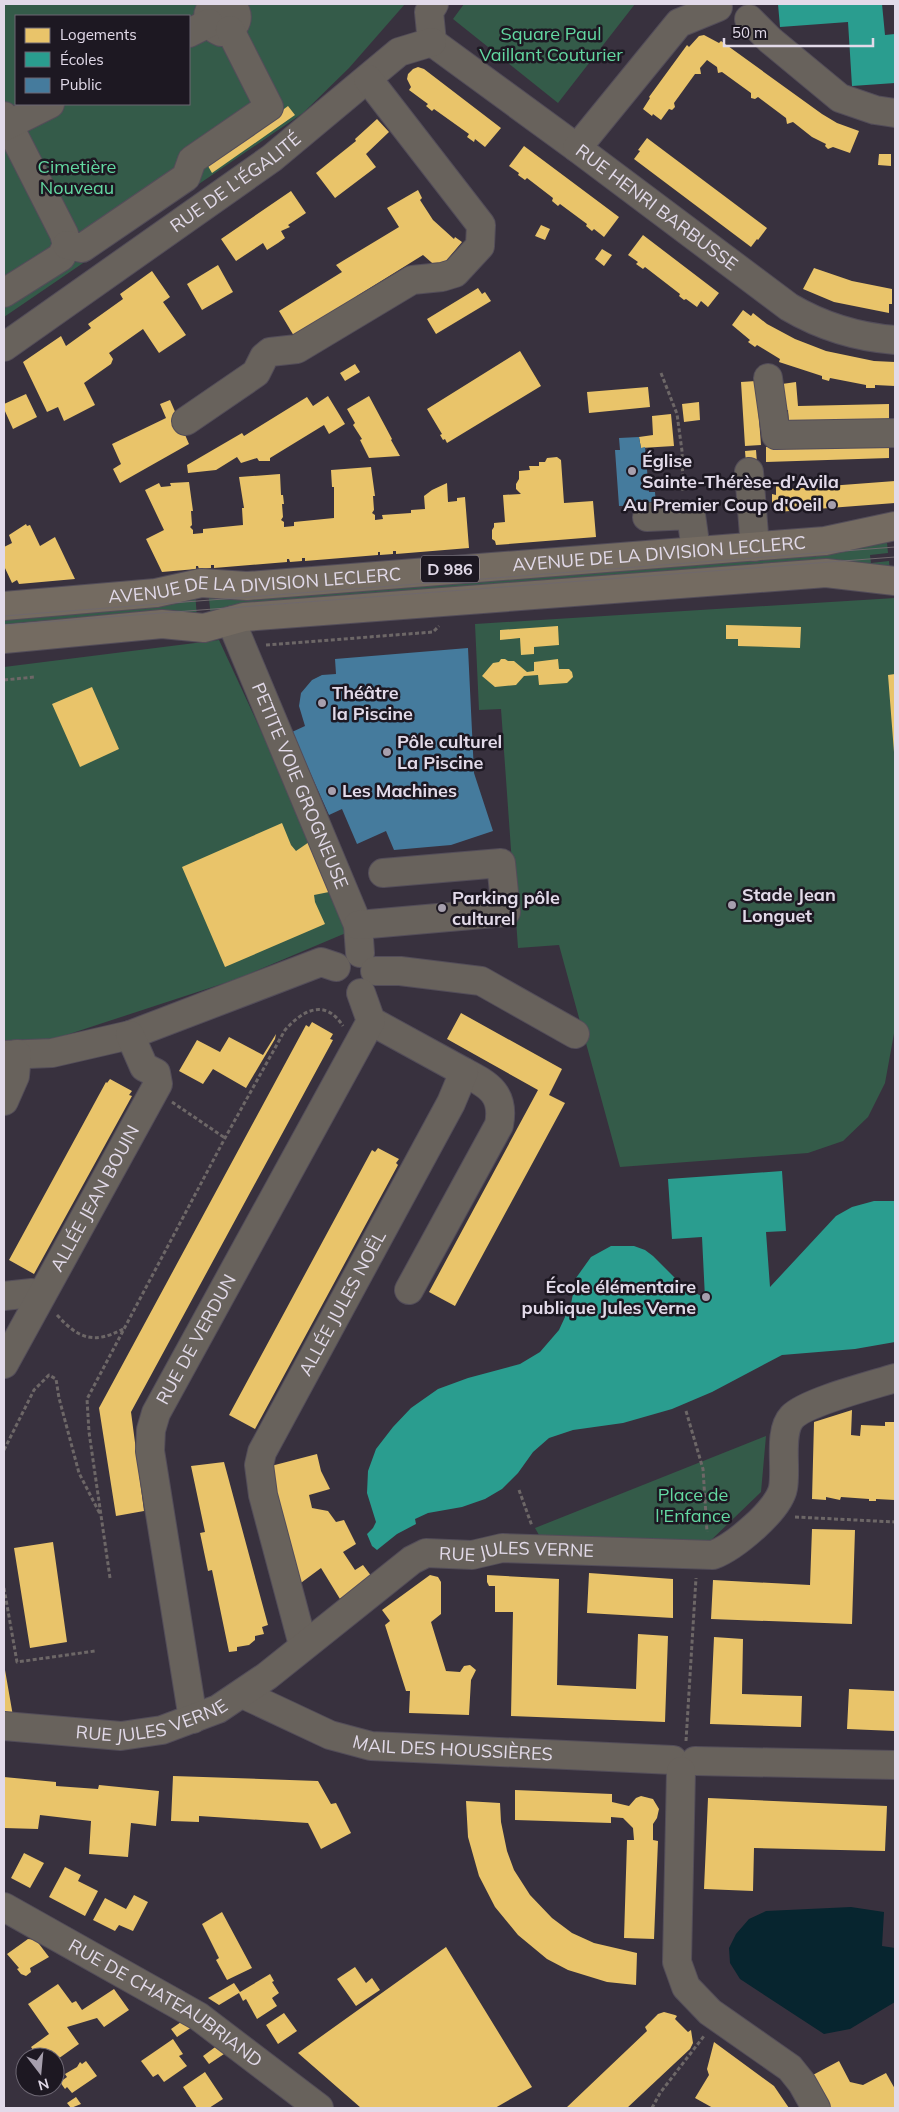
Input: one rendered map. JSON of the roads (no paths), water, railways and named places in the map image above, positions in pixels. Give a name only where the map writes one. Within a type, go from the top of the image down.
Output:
[{"type":"main road","name":"AVENUE DE LA DIVISION LECLERC","points":[[4,606],[156,593],[201,583],[247,586],[825,541],[895,526]]},
{"type":"main road","name":"AVENUE DE LA DIVISION LECLERC","points":[[4,639],[162,624],[204,628],[235,626],[244,617],[826,573],[895,581]]},
{"type":"street","points":[[432,42],[428,12],[434,4]]},
{"type":"street","points":[[577,148],[679,23],[718,6],[720,13],[728,21],[739,23],[752,11],[770,40],[840,98],[875,110],[895,113]]},
{"type":"street","points":[[67,246],[82,248],[186,178],[192,160],[269,107],[222,15]]},
{"type":"street","name":"RUE DE L'ÉGALITÉ","points":[[4,347],[272,158],[399,52],[432,42]]},
{"type":"street","name":"RUE HENRI BARBUSSE","points":[[432,42],[789,307],[811,320],[837,330],[868,338],[895,340]]},
{"type":"street","points":[[186,421],[256,373],[264,357],[270,352],[297,349],[412,280],[442,277],[455,273],[480,246],[481,225],[368,79]]},
{"type":"street","points":[[4,293],[61,257],[67,246],[64,234],[5,123],[48,105]]},
{"type":"street","points":[[768,378],[776,435],[895,433]]},
{"type":"street","points":[[749,472],[755,547]]},
{"type":"street","points":[[647,518],[691,514],[696,550]]},
{"type":"street","name":"PETITE VOIE GROGNEUSE","points":[[235,626],[358,925],[366,972]]},
{"type":"street","points":[[358,925],[506,912],[501,863],[383,873]]},
{"type":"street","points":[[409,1290],[499,1125],[502,1111],[497,1096],[484,1083],[371,1021],[366,972],[354,953],[343,957],[336,967],[336,980],[343,990],[349,993],[366,972],[400,971],[481,981],[575,1034]]},
{"type":"street","points":[[4,1101],[15,1076],[10,1055],[52,1053],[130,1035],[321,962],[336,967]]},
{"type":"street","name":"RUE DE VERDUN","points":[[193,1719],[150,1451],[151,1430],[156,1413],[371,1021]]},
{"type":"street","name":"ALLÉE JEAN BOUIN","points":[[4,1364],[158,1084],[156,1073],[144,1067],[130,1035]]},
{"type":"street","name":"ALLÉE JULES NOËL","points":[[303,1646],[263,1495],[259,1465],[262,1452],[451,1103],[464,1072]]},
{"type":"street","points":[[4,1296],[32,1293],[41,1295]]},
{"type":"street","name":"RUE JULES VERNE","points":[[4,1726],[121,1736],[162,1730],[218,1709],[245,1692],[412,1560],[426,1553],[472,1555],[502,1548],[713,1555],[726,1550],[777,1503],[783,1488],[785,1430],[792,1417],[806,1406],[895,1378]]},
{"type":"street","name":"MAIL DES HOUSSIÈRES","points":[[245,1692],[249,1697],[330,1735],[371,1746],[684,1760],[895,1765]]},
{"type":"street","points":[[684,1760],[676,1962],[686,1987],[718,2018],[790,2068],[802,2083],[816,2108]]},
{"type":"street","name":"RUE DE CHATEAUBRIAND","points":[[11,1919],[54,1934],[198,2016],[319,2108]]},
{"type":"water","points":[[851,1907],[884,1912],[882,1946],[895,1948],[895,2002],[850,2029],[824,2034],[740,1979],[730,1963],[729,1948],[736,1934],[749,1919],[766,1911]]},
{"type":"tram line","points":[[4,616],[895,547]]},
{"type":"tram line","points":[[4,625],[895,557]]},
{"type":"place","name":"Église Sainte-Thérèse-d'Avila","points":[[632,471]]},
{"type":"place","name":"Au Premier Coup d'Oeil","points":[[832,505]]},
{"type":"place","name":"Théâtre la Piscine","points":[[322,703]]},
{"type":"place","name":"Pôle culturel La Piscine","points":[[387,752]]},
{"type":"place","name":"Les Machines","points":[[332,791]]},
{"type":"place","name":"Stade Jean Longuet","points":[[732,905]]},
{"type":"place","name":"Parking pôle culturel","points":[[442,908]]},
{"type":"place","name":"École élémentaire publique Jules Verne","points":[[706,1297]]},
{"type":"park label","name":"Square Paul Vaillant Couturier","points":[[551,44]]},
{"type":"park label","name":"Cimetière Nouveau","points":[[77,177]]},
{"type":"park label","name":"Place de l'Enfance","points":[[693,1505]]}]
